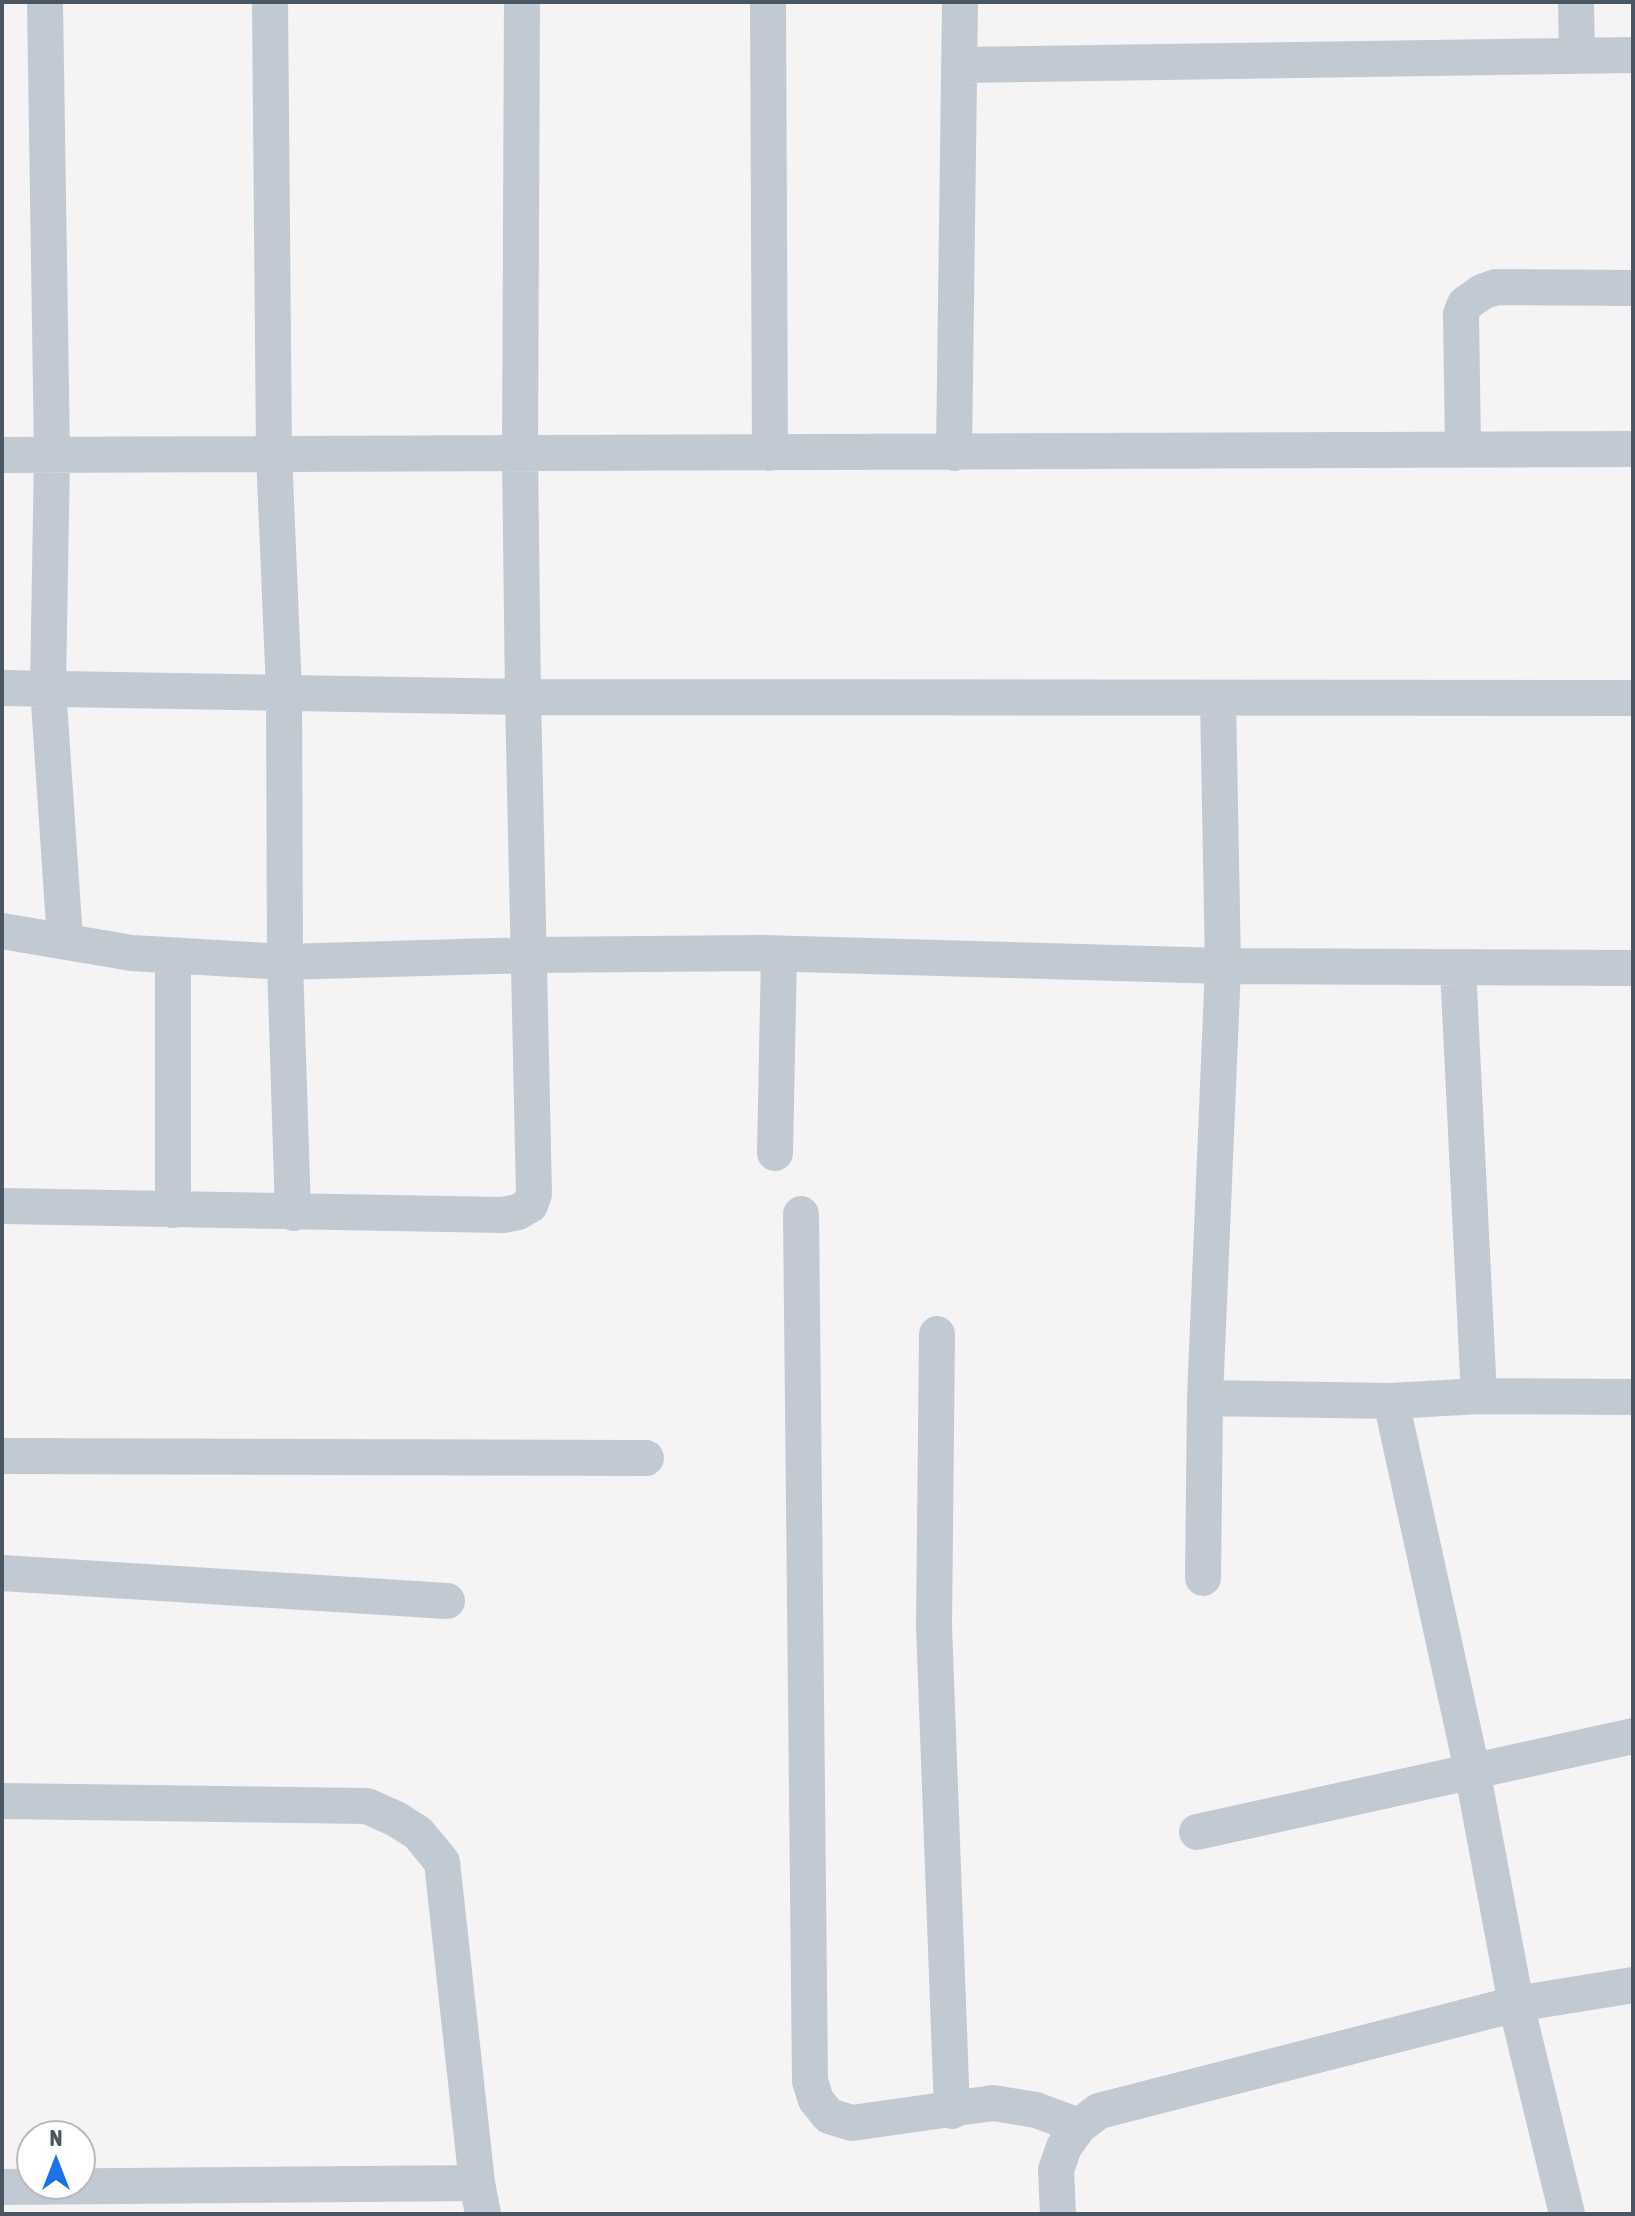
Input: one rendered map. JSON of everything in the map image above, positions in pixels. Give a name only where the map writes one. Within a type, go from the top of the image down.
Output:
[{"type":"street","points":[[45,2],[52,455],[48,688],[65,940]]},
{"type":"street","points":[[270,2],[274,454],[284,691],[285,962],[293,1213]]},
{"type":"street","points":[[2,1206],[503,1215],[530,1205],[534,1194],[520,454],[522,2]]},
{"type":"street","points":[[768,2],[770,453]]},
{"type":"street","points":[[954,453],[960,2]]},
{"type":"street","points":[[1576,2],[1577,56]]},
{"type":"street","points":[[961,65],[1633,55]]},
{"type":"street","points":[[1463,449],[1461,314],[1465,304],[1496,287],[1633,288]]},
{"type":"street","points":[[2,455],[1633,449]]},
{"type":"street","points":[[2,688],[523,697],[1633,698]]},
{"type":"street","points":[[1203,1578],[1205,1398],[1223,966],[1218,699]]},
{"type":"street","points":[[2,931],[132,953],[285,962],[529,955],[779,954],[1223,966],[1633,968]]},
{"type":"street","points":[[775,1153],[779,954]]},
{"type":"street","points":[[173,956],[173,1210]]},
{"type":"street","points":[[1458,969],[1479,1396]]},
{"type":"street","points":[[801,1214],[810,2081],[816,2100],[829,2116],[852,2123],[993,2103],[1036,2110],[1079,2126]]},
{"type":"street","points":[[937,1334],[934,1626],[952,2111]]},
{"type":"street","points":[[1205,1398],[1391,1401],[1479,1396],[1633,1397]]},
{"type":"street","points":[[1391,1401],[1472,1770],[1516,2004],[1567,2214]]},
{"type":"street","points":[[2,1456],[646,1458]]},
{"type":"street","points":[[2,1573],[447,1601]]},
{"type":"street","points":[[1197,1832],[1633,1736]]},
{"type":"street","points":[[2,1801],[367,1806],[418,1833],[442,1862],[480,2199],[2,2187]]},
{"type":"street","points":[[1058,2214],[1056,2170],[1064,2147],[1079,2126],[1099,2111],[1516,2004],[1633,1985]]}]
